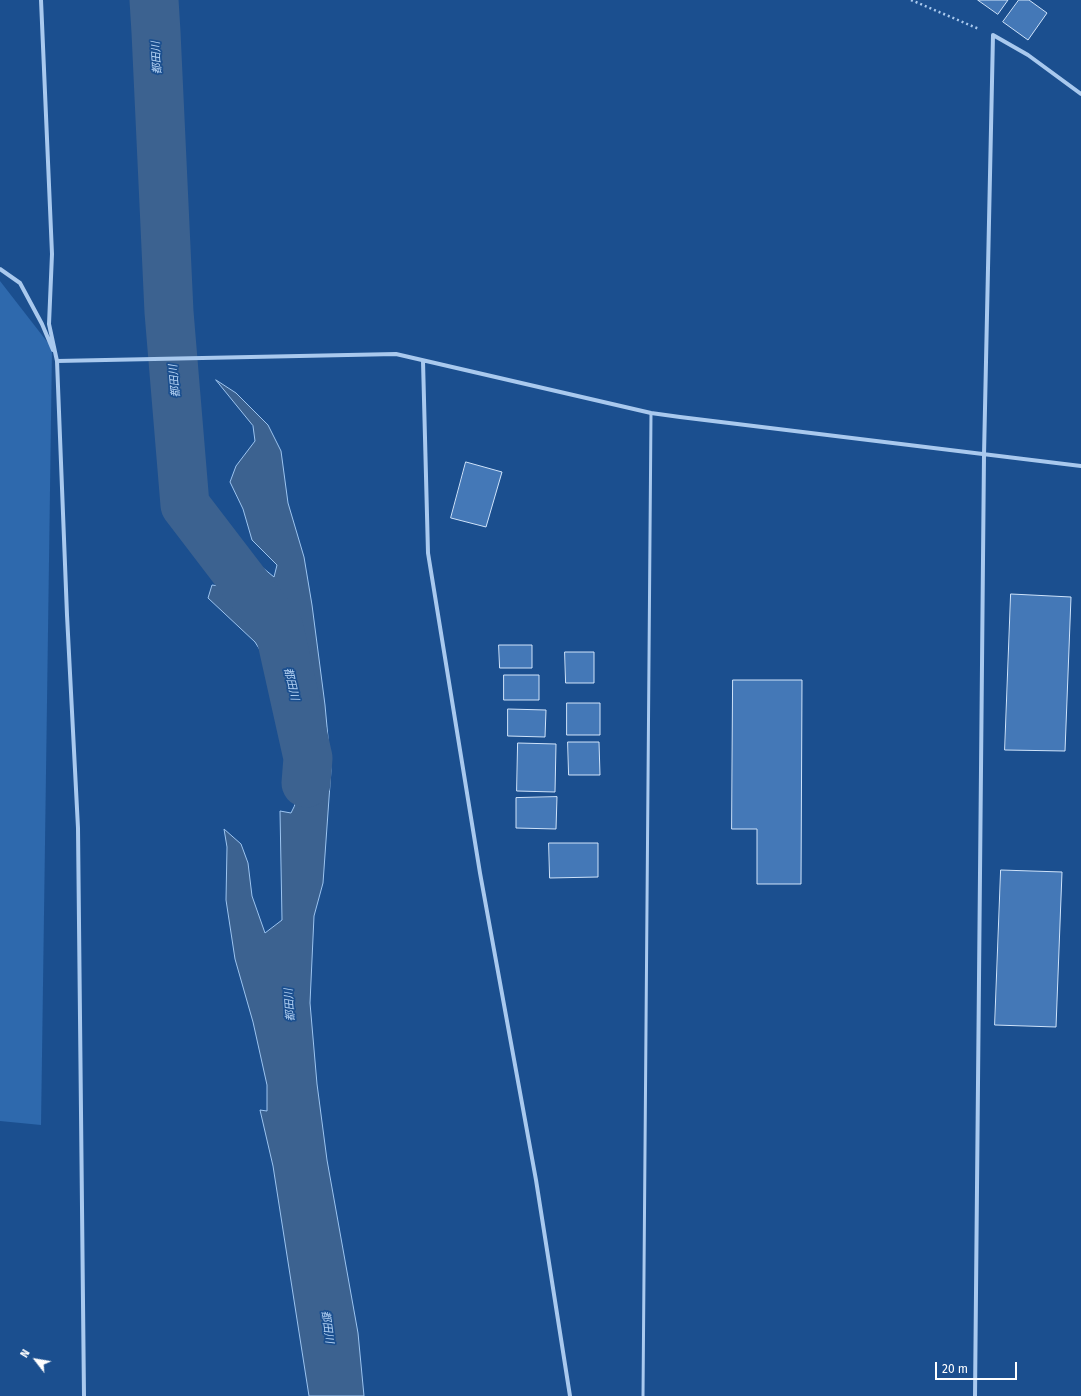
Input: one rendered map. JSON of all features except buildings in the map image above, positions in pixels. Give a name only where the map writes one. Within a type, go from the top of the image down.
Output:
[{"type":"street","points":[[41,0],[52,254],[49,324],[57,361],[67,615],[78,828],[84,1396]]},
{"type":"street","points":[[975,1396],[984,455],[993,35],[1028,55],[1081,94]]},
{"type":"street","points":[[0,269],[20,283],[42,324],[57,361]]},
{"type":"street","points":[[57,361],[396,354],[680,418],[1081,466]]},
{"type":"street","points":[[423,361],[428,553],[480,873],[537,1187],[570,1396]]},
{"type":"lane","points":[[643,1396],[651,412]]},
{"type":"path","points":[[911,0],[993,35]]},
{"type":"shaded area","points":[[0,281],[52,348],[41,1125],[0,1121]]},
{"type":"water","points":[[216,380],[236,393],[268,425],[281,451],[288,503],[304,557],[312,605],[325,705],[331,770],[323,883],[314,916],[310,1003],[317,1084],[327,1160],[358,1333],[364,1396],[309,1396],[273,1166],[260,1110],[267,1111],[267,1085],[253,1022],[235,959],[226,900],[227,847],[224,829],[241,844],[248,863],[252,896],[265,933],[282,920],[280,811],[291,813],[297,799],[302,765],[302,746],[295,676],[282,691],[277,677],[255,642],[208,598],[212,585],[219,586],[256,616],[257,575],[252,559],[274,577],[277,565],[252,540],[243,509],[230,482],[236,466],[255,441],[253,426]]},
{"type":"waterway","name":"都田川","points":[[154,0],[169,312],[185,505],[279,628],[308,758],[306,783]]}]
